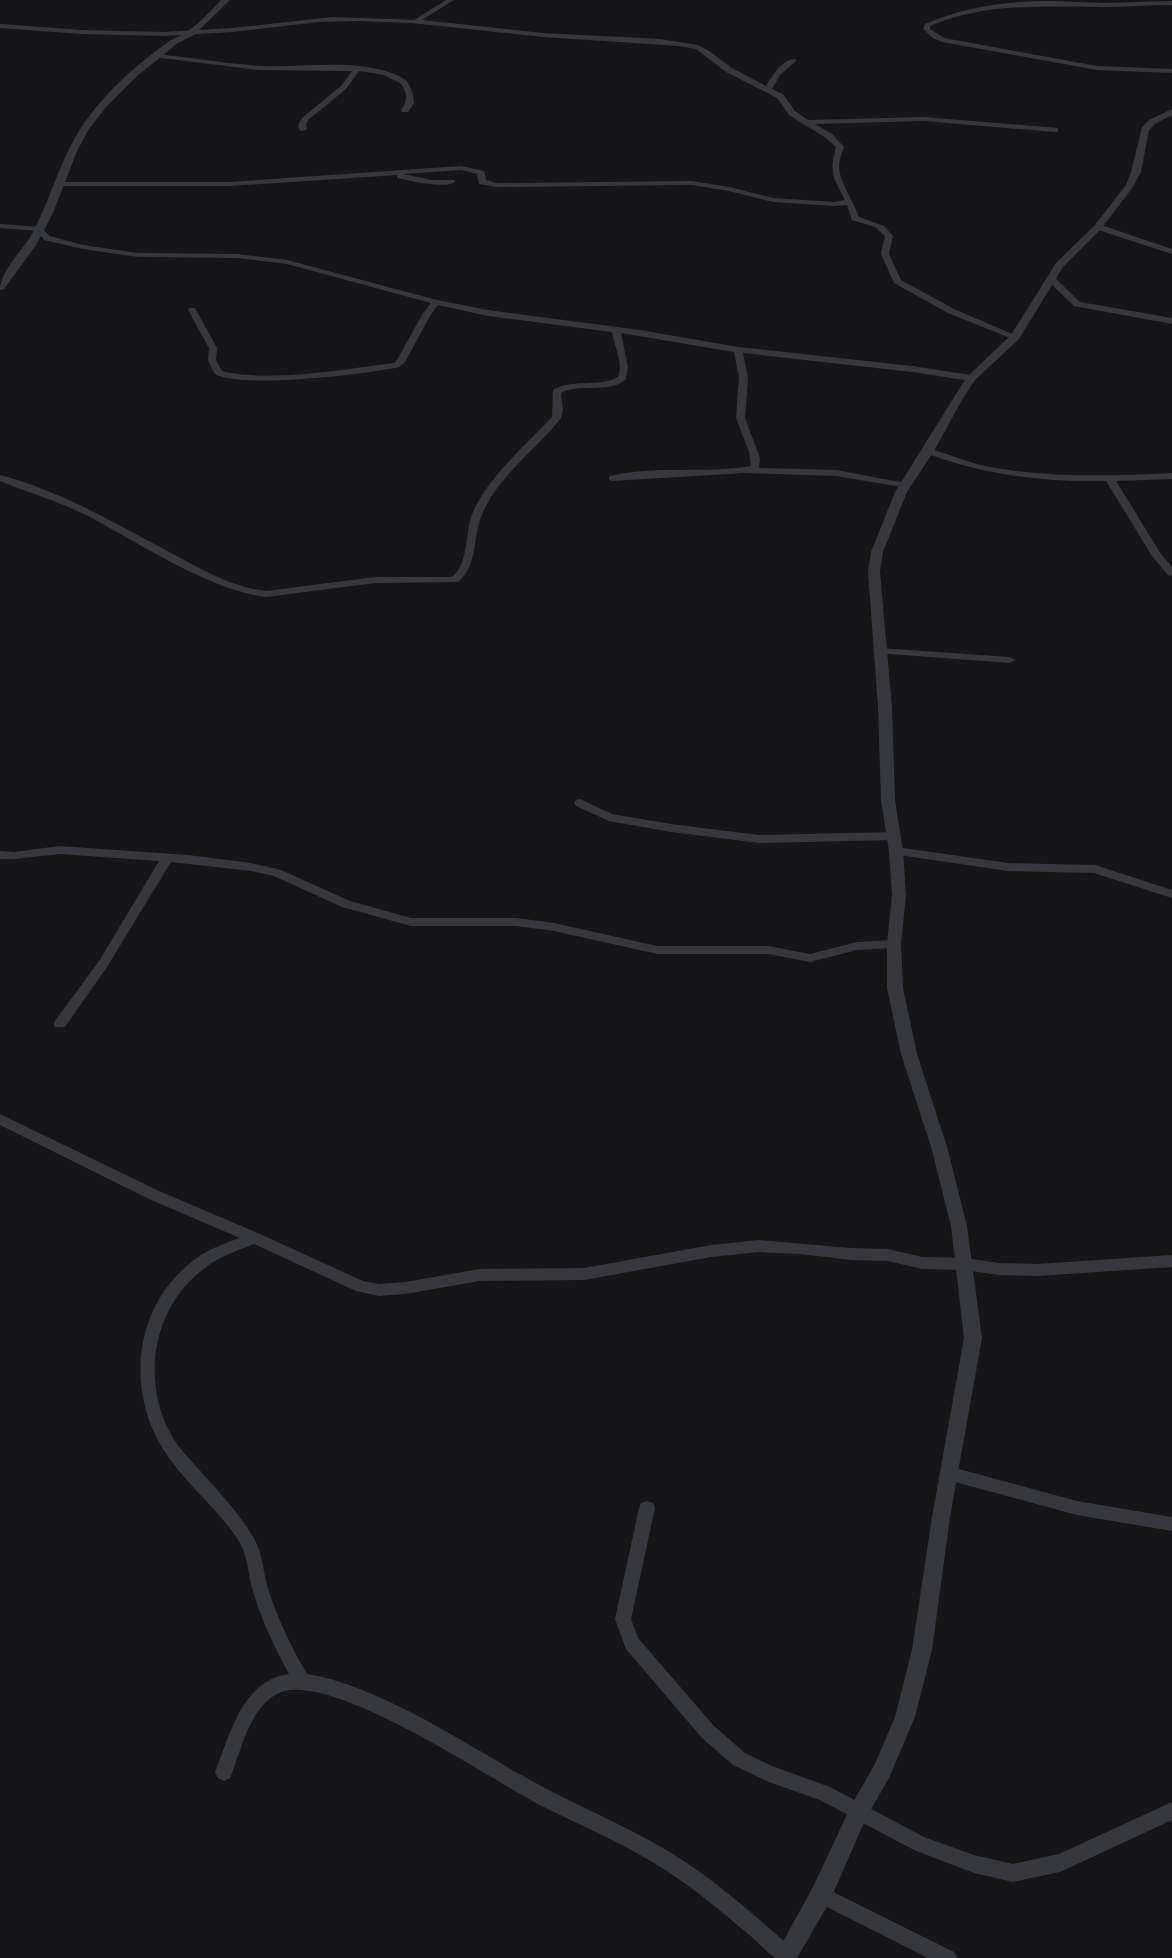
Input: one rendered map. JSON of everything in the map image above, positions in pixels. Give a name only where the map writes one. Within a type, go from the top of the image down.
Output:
[{"type":"street","points":[[0,287],[40,229],[72,151],[85,128],[120,87],[155,56],[191,33],[226,0]]},
{"type":"street","points":[[415,22],[451,0]]},
{"type":"street","points":[[1172,3],[1095,5],[1040,2],[986,4],[954,12],[927,25],[926,29],[942,40],[1097,68],[1172,71]]},
{"type":"street","points":[[0,26],[96,34],[191,33],[237,30],[308,19],[362,18],[543,35],[631,39],[698,47],[729,70],[780,96],[792,113],[829,136],[840,147],[835,166],[836,174],[850,202],[855,218],[882,226],[885,229],[888,236],[885,254],[897,281],[951,311],[1015,337]]},
{"type":"street","points":[[155,56],[259,68],[356,70],[387,75],[404,81],[410,92],[410,99],[405,110]]},
{"type":"street","points":[[768,90],[777,74],[794,60]]},
{"type":"street","points":[[303,129],[302,125],[306,117],[336,96],[352,78],[356,70]]},
{"type":"street","points":[[224,1772],[250,1709],[262,1695],[274,1686],[302,1681],[355,1696],[395,1715],[560,1806],[646,1848],[706,1888],[786,1957],[821,1895],[859,1811],[882,1771],[905,1717],[922,1650],[948,1473],[973,1338],[959,1226],[940,1150],[909,1054],[895,988],[894,944],[899,895],[895,844],[888,800],[885,706],[874,572],[877,552],[888,520],[905,486],[971,378],[1015,337],[1059,265],[1076,246],[1098,227],[1130,185],[1136,172],[1145,129],[1152,122],[1171,113]]},
{"type":"street","points":[[808,122],[924,119],[1055,130]]},
{"type":"street","points":[[59,184],[230,184],[462,168],[477,170],[481,173],[482,182],[496,186],[692,183],[782,201],[834,204],[850,202]]},
{"type":"street","points":[[387,173],[432,182],[451,182]]},
{"type":"street","points":[[0,226],[40,229],[47,238],[83,247],[138,255],[238,256],[287,262],[488,314],[616,330],[738,350],[912,368],[971,378]]},
{"type":"street","points":[[1098,227],[1172,252]]},
{"type":"street","points":[[1051,279],[1077,304],[1172,321]]},
{"type":"street","points":[[192,310],[213,348],[212,360],[218,373],[223,376],[257,377],[396,365],[401,362],[426,315],[436,302]]},
{"type":"street","points":[[0,478],[88,512],[183,563],[227,585],[249,593],[266,594],[375,580],[454,580],[460,575],[468,557],[472,527],[486,499],[510,466],[556,418],[558,410],[556,392],[564,386],[609,384],[622,379],[624,375],[622,358],[616,330]]},
{"type":"street","points":[[738,350],[744,380],[740,403],[740,420],[758,463],[749,471]]},
{"type":"street","points":[[928,451],[953,461],[1028,476],[1056,479],[1172,476]]},
{"type":"street","points":[[612,478],[749,471],[836,473],[905,486]]},
{"type":"street","points":[[1109,478],[1157,556],[1172,573]]},
{"type":"street","points":[[880,650],[1010,660]]},
{"type":"street","points":[[580,803],[609,817],[671,828],[758,838],[895,844],[1008,867],[1078,867],[1095,869],[1172,894]]},
{"type":"street","points":[[0,855],[7,856],[41,850],[59,850],[221,862],[277,873],[346,904],[412,922],[516,922],[554,927],[657,950],[768,950],[810,958],[858,946],[894,944]]},
{"type":"street","points":[[60,1024],[103,964],[167,858]]},
{"type":"street","points":[[0,1118],[162,1199],[255,1238],[361,1287],[378,1290],[480,1275],[584,1274],[711,1251],[758,1246],[800,1248],[851,1254],[888,1255],[939,1265],[964,1264],[998,1269],[1038,1270],[1172,1261]]},
{"type":"street","points":[[255,1238],[214,1254],[194,1268],[176,1285],[162,1306],[151,1333],[145,1366],[149,1393],[166,1440],[247,1540],[254,1558],[261,1591],[285,1650],[302,1681]]},
{"type":"street","points":[[948,1473],[1077,1508],[1172,1524]]},
{"type":"street","points":[[647,1508],[624,1619],[632,1643],[708,1732],[740,1759],[769,1773],[824,1793],[920,1844],[974,1864],[1014,1873],[1060,1864],[1172,1811]]},
{"type":"street","points":[[821,1895],[948,1958]]}]
